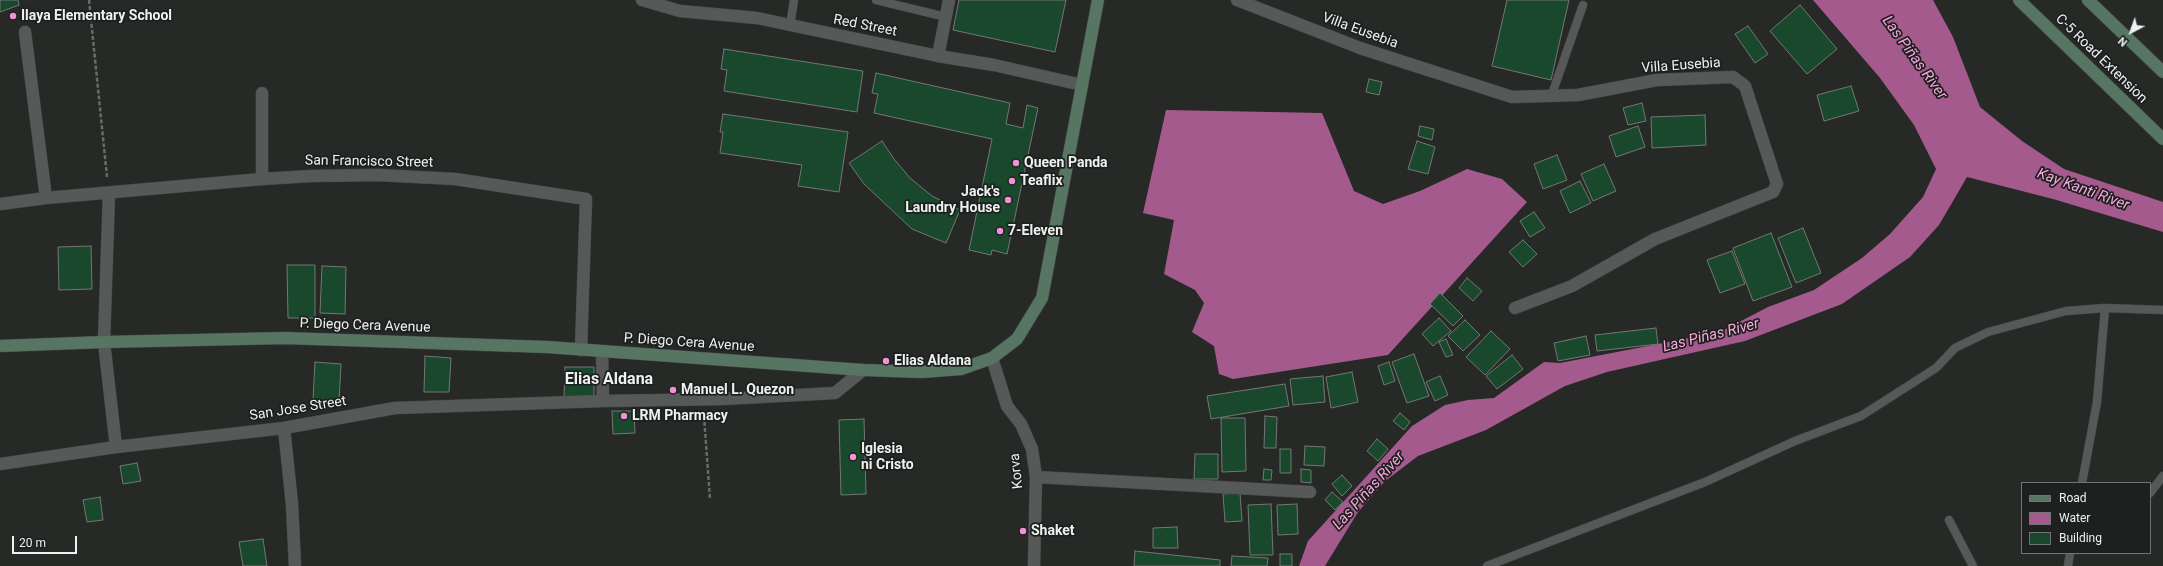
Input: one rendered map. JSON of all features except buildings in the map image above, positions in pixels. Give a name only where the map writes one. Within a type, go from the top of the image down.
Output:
[{"type":"main road","name":"P. Diego Cera Avenue","points":[[0,346],[285,338],[546,347],[863,370],[923,372],[961,369],[992,358],[1017,339],[1042,298],[1098,0]]},
{"type":"main road","name":"C-5 Road Extension","points":[[2019,0],[2163,139]]},
{"type":"main road","points":[[2088,0],[2163,72]]},
{"type":"street","name":"Red Street","points":[[642,0],[680,11],[757,18],[938,56],[994,65],[1082,85]]},
{"type":"street","points":[[938,56],[949,0]]},
{"type":"street","name":"Villa Eusebia","points":[[1237,0],[1360,48],[1512,97],[1578,95],[1657,80],[1733,77],[1745,86],[1777,184],[1773,192],[1655,239],[1572,286],[1515,308]]},
{"type":"street","points":[[25,32],[46,198]]},
{"type":"street","points":[[262,93],[262,179]]},
{"type":"street","name":"San Francisco Street","points":[[0,204],[46,198],[262,179],[311,176],[378,175],[455,179],[586,200],[581,350]]},
{"type":"street","points":[[108,193],[104,342],[116,447]]},
{"type":"street","points":[[602,352],[603,401]]},
{"type":"street","name":"Korva","points":[[992,358],[1007,406],[1021,424],[1032,449],[1036,477],[1034,566]]},
{"type":"street","name":"San Jose Street","points":[[0,464],[116,447],[284,428],[395,408],[704,399],[835,393],[863,370]]},
{"type":"street","points":[[284,428],[292,504],[294,566]]},
{"type":"street","points":[[1036,477],[1310,492]]},
{"type":"lane","points":[[790,26],[794,0]]},
{"type":"lane","points":[[876,0],[946,17]]},
{"type":"lane","points":[[1551,97],[1583,5]]},
{"type":"lane","points":[[2082,482],[2097,402],[2105,308]]},
{"type":"lane","points":[[1487,566],[1704,482],[1795,442],[1861,416],[1936,368],[1955,348],[1988,332],[2066,311],[2105,308],[2163,310]]},
{"type":"lane","points":[[2151,492],[2163,476]]},
{"type":"lane","points":[[1948,520],[1973,566]]},
{"type":"lane","points":[[2068,566],[2070,554]]},
{"type":"path","points":[[89,0],[108,193]]},
{"type":"path","points":[[704,399],[710,499]]},
{"type":"water","points":[[1813,0],[1933,0],[1953,37],[1980,107],[2022,141],[2064,169],[2163,202],[2163,232],[2053,199],[1967,177],[1939,225],[1910,257],[1842,304],[1745,341],[1607,372],[1565,386],[1486,430],[1418,456],[1384,482],[1358,512],[1325,566],[1299,566],[1308,541],[1412,426],[1445,405],[1468,400],[1494,398],[1544,362],[1560,363],[1720,332],[1768,307],[1814,290],[1862,258],[1890,234],[1923,197],[1936,169],[1914,125],[1880,78]]},
{"type":"water","points":[[1166,110],[1322,113],[1354,191],[1383,204],[1420,191],[1467,169],[1502,179],[1527,202],[1388,355],[1233,379],[1219,374],[1214,346],[1192,332],[1204,303],[1195,290],[1164,274],[1174,220],[1143,213]]},
{"type":"place","name":"Ilaya Elementary School","points":[[13,16]]},
{"type":"place","name":"Queen Panda","points":[[1016,163]]},
{"type":"place","name":"Teaflix","points":[[1012,181]]},
{"type":"place","name":"Jack's Laundry House","points":[[1008,200]]},
{"type":"place","name":"7-Eleven","points":[[1000,231]]},
{"type":"place","name":"Elias Aldana","points":[[886,361]]},
{"type":"place","name":"Manuel L. Quezon","points":[[673,390]]},
{"type":"place","name":"LRM Pharmacy","points":[[624,416]]},
{"type":"place","name":"Iglesia ni Cristo","points":[[853,457]]},
{"type":"place","name":"Shaket","points":[[1023,531]]},
{"type":"district","name":"Elias Aldana","points":[[609,380]]},
{"type":"water label","name":"Las Piñas River","points":[[1914,58]]},
{"type":"water label","name":"Kay Kanti River","points":[[2083,190]]},
{"type":"water label","name":"Las Piñas River","points":[[1711,336]]},
{"type":"water label","name":"Las Piñas River","points":[[1369,491]]}]
